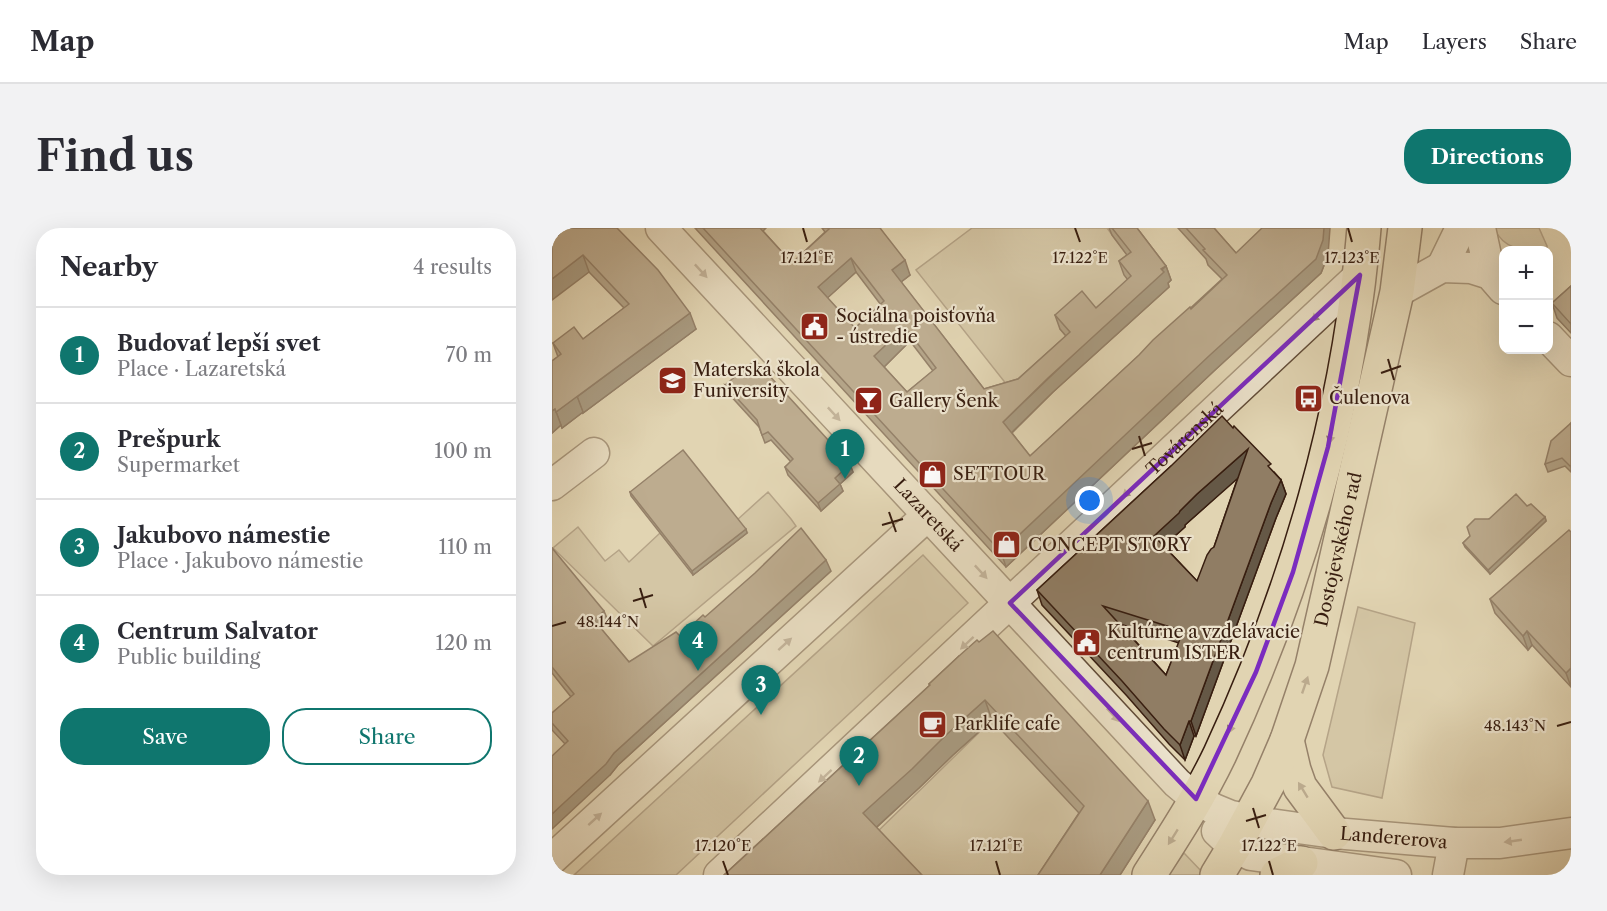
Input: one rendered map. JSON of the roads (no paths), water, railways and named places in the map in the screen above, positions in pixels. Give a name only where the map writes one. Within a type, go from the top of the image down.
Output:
[{"type":"main road","name":"Dostojevského rad","points":[[1149,875],[1196,799],[1219,755],[1256,672],[1296,562],[1328,447],[1350,341],[1360,275],[1364,228]]},
{"type":"main road","name":"Dostojevského rad","points":[[1217,875],[1268,784],[1287,740],[1312,666],[1396,292],[1404,236]]},
{"type":"main road","points":[[1287,740],[1300,787],[1334,833]]},
{"type":"street","name":"Lazaretská","points":[[661,228],[1177,783],[1196,799]]},
{"type":"street","points":[[1442,267],[1461,228]]},
{"type":"street","points":[[1480,228],[1497,281]]},
{"type":"street","points":[[1396,292],[1442,267],[1471,268],[1497,281]]},
{"type":"street","name":"Továrenská","points":[[719,875],[1360,275]]},
{"type":"street","points":[[1553,342],[1571,362]]},
{"type":"street","points":[[552,484],[594,453]]},
{"type":"street","points":[[552,859],[928,515]]},
{"type":"street","name":"Landererova","points":[[1196,799],[1213,825],[1241,834],[1334,833],[1454,843],[1500,843],[1571,833]]},
{"type":"street","name":"Landererova","points":[[1241,834],[1251,855],[1289,869],[1396,875]]},
{"type":"street","points":[[1448,875],[1454,843]]},
{"type":"place","name":"Sociálna poisťovňa - ústredie","points":[[815,326]]},
{"type":"place","name":"Materská škola Funiversity","points":[[672,380]]},
{"type":"place","name":"Čulenova","points":[[1308,398]]},
{"type":"place","name":"Gallery Šenk","points":[[868,401]]},
{"type":"place","name":"SETTOUR","points":[[932,474]]},
{"type":"place","name":"Budovať lepší svet","points":[[845,479]]},
{"type":"place","name":"CONCEPT STORY","points":[[1007,545]]},
{"type":"place","name":"Kultúrne a vzdelávacie centrum ISTER","points":[[1086,642]]},
{"type":"place","name":"Centrum Salvator","points":[[698,671]]},
{"type":"place","name":"Jakubovo námestie","points":[[761,715]]},
{"type":"place","name":"Parklife cafe","points":[[933,724]]},
{"type":"place","name":"Prešpurk","points":[[859,786]]}]
